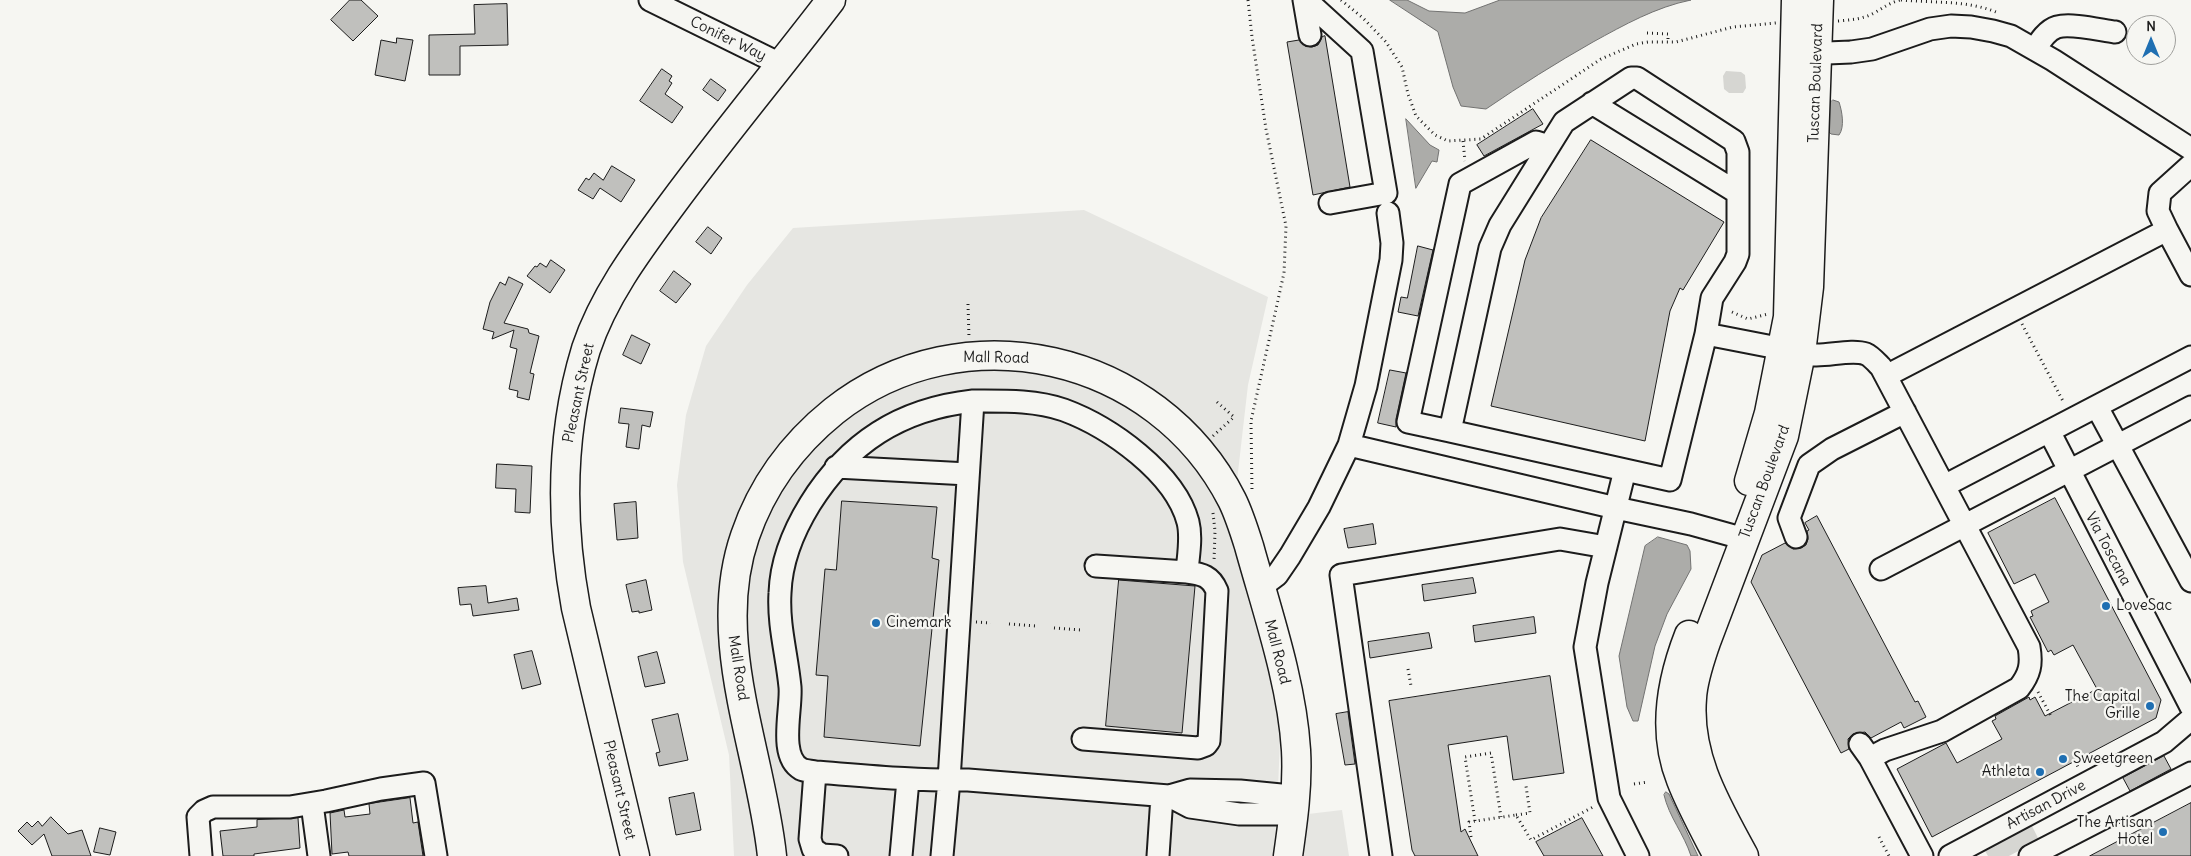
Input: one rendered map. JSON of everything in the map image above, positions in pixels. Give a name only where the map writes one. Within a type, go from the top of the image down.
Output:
[{"type":"main road","name":"Pleasant Street","points":[[635,856],[569,571],[565,534],[564,497],[570,422],[586,349],[600,315],[618,282],[705,160],[831,0]]},
{"type":"main road","name":"Tuscan Boulevard","points":[[1744,856],[1709,790],[1700,766],[1691,718],[1692,697],[1697,671],[1737,536],[1769,413],[1792,351],[1810,287],[1806,54],[1796,0]]},
{"type":"main road","name":"Tuscan Boulevard","points":[[1792,351],[1788,317],[1806,54],[1825,10]]},
{"type":"main road","name":"Mall Road","points":[[772,856],[734,651],[732,603],[734,578],[750,522],[774,476],[805,437],[823,420],[861,391],[904,371],[927,363],[992,355],[1015,356],[1058,363],[1088,372],[1129,392],[1166,418],[1188,439],[1210,465],[1232,499],[1241,521],[1261,587],[1283,675],[1293,728],[1296,770],[1295,804],[1288,856]]},
{"type":"main road","name":"Tuscan Boulevard","points":[[1718,856],[1689,800],[1675,764],[1672,748],[1671,710],[1677,672],[1685,645],[1737,536]]},
{"type":"street","name":"Conifer Way","points":[[650,0],[780,64]]},
{"type":"street","points":[[1305,0],[1310,35]]},
{"type":"street","points":[[1305,0],[1362,51],[1386,193],[1330,203]]},
{"type":"street","points":[[1806,54],[1872,49],[1930,29],[1951,26],[1992,31],[2011,36],[2035,49],[2191,149]]},
{"type":"street","points":[[2035,49],[2042,38],[2056,27],[2066,26],[2116,32]]},
{"type":"street","points":[[1450,431],[1490,248],[1500,225],[1564,122],[1631,78],[1637,78],[1734,141],[1738,152],[1738,254],[1712,298],[1706,334],[1670,480],[1408,422],[1460,184],[1536,142],[1549,146]]},
{"type":"street","points":[[1592,103],[1738,193]]},
{"type":"street","points":[[2191,165],[2160,193],[2158,211],[2191,275]]},
{"type":"street","points":[[1261,587],[1277,575],[1290,556],[1319,506],[1349,445],[1366,386],[1391,260],[1392,243],[1388,213]]},
{"type":"street","points":[[1886,376],[2167,230]]},
{"type":"street","points":[[1706,334],[1792,351],[1830,356],[1855,352],[1868,354],[1881,367],[1886,376],[2029,647],[2031,662],[2028,676],[2020,688],[1942,730],[1909,741],[1865,751],[1922,856]]},
{"type":"street","points":[[1944,486],[2191,357]]},
{"type":"street","points":[[1187,572],[1188,525],[1184,510],[1175,493],[1145,460],[1128,446],[1087,421],[1063,410],[1017,401],[973,402],[949,405],[895,423],[868,439],[836,467],[804,514],[792,538],[780,590],[779,616],[790,689],[788,752],[793,762],[801,769],[816,772],[908,780],[968,780],[1166,796],[1190,807],[1239,814],[1281,814],[1295,804]]},
{"type":"street","points":[[942,856],[949,780],[973,402]]},
{"type":"street","points":[[2097,407],[2191,581]]},
{"type":"street","points":[[1881,569],[2191,407]]},
{"type":"street","points":[[1796,537],[1789,518],[1809,466],[1832,449],[1905,412]]},
{"type":"street","name":"Via Toscana","points":[[2048,431],[2191,707]]},
{"type":"street","points":[[1349,445],[1737,536]]},
{"type":"street","points":[[836,467],[968,474]]},
{"type":"street","points":[[1625,470],[1606,547],[1585,647],[1609,798],[1638,856]]},
{"type":"street","points":[[1381,856],[1341,575],[1560,539],[1606,547]]},
{"type":"street","points":[[1083,739],[1198,748],[1206,745],[1209,741],[1217,591],[1210,578],[1203,574],[1187,572],[1096,566]]},
{"type":"street","name":"Artisan Drive","points":[[1950,856],[2164,742],[2191,719]]},
{"type":"street","points":[[816,772],[810,838],[813,849],[822,855],[837,856]]},
{"type":"street","points":[[2030,856],[2191,773]]},
{"type":"street","points":[[901,856],[908,780]]},
{"type":"street","points":[[201,856],[198,817],[204,810],[213,806],[290,807],[381,789],[424,783],[436,856]]},
{"type":"street","points":[[1158,856],[1166,796]]},
{"type":"street","points":[[312,804],[319,856]]},
{"type":"path","points":[[1248,0],[1266,129],[1286,226],[1284,273],[1251,421],[1254,487],[1251,499]]},
{"type":"path","points":[[1341,0],[1376,31],[1396,56],[1402,67],[1408,94],[1416,116],[1435,135],[1448,141],[1481,139],[1601,59],[1619,50],[1648,42],[1676,42],[1733,27],[1782,23]]},
{"type":"path","points":[[1825,10],[1836,22],[1859,19],[1874,13],[1889,3],[1900,0]]},
{"type":"path","points":[[1647,33],[1668,34],[1668,42]]},
{"type":"path","points":[[1463,141],[1465,155]]},
{"type":"path","points":[[968,304],[970,341]]},
{"type":"path","points":[[2014,310],[2072,419]]},
{"type":"path","points":[[1732,312],[1748,319],[1767,314],[1788,317]]},
{"type":"path","points":[[1210,439],[1234,417],[1217,402]]},
{"type":"path","points":[[971,621],[991,623]]},
{"type":"path","points":[[1009,624],[1036,626]]},
{"type":"path","points":[[1054,628],[1081,630]]},
{"type":"path","points":[[1408,670],[1411,686]]},
{"type":"path","points":[[2037,691],[2052,718]]},
{"type":"path","points":[[1475,821],[1465,757],[1491,753],[1501,818]]},
{"type":"path","points":[[2075,762],[2079,769]]},
{"type":"path","points":[[1634,784],[1648,782]]},
{"type":"path","points":[[1471,837],[1469,822],[1530,813],[1526,786]]},
{"type":"path","points":[[1516,815],[1531,840],[1600,804]]},
{"type":"path","points":[[1879,837],[1889,856]]},
{"type":"shaded area","points":[[1390,0],[1407,0],[1429,11],[1465,13],[1500,0],[1691,0],[1665,7],[1616,29],[1552,66],[1486,109],[1461,106],[1453,87],[1438,32]]},
{"type":"shaded area","points":[[1726,71],[1741,72],[1745,75],[1746,88],[1743,93],[1729,93],[1724,89],[1723,76]]},
{"type":"shaded area","points":[[1833,100],[1839,102],[1842,114],[1842,128],[1839,135],[1831,134],[1828,131],[1829,104]]},
{"type":"shaded area","points":[[1406,119],[1430,145],[1439,150],[1437,162],[1432,161],[1416,188]]},
{"type":"shaded area","points":[[1084,210],[1268,297],[1248,385],[1232,524],[1281,711],[1274,856],[734,856],[729,755],[683,562],[677,485],[686,415],[706,346],[747,285],[793,228]]},
{"type":"shaded area","points":[[1658,537],[1687,545],[1690,551],[1691,569],[1667,614],[1655,646],[1638,721],[1633,721],[1627,707],[1619,656],[1645,546]]},
{"type":"shaded area","points":[[1666,792],[1669,794],[1698,856],[1691,856],[1666,803],[1664,795]]},
{"type":"shaded area","points":[[1342,810],[1349,856],[1302,856],[1308,814]]},
{"type":"shaded area","points":[[2031,824],[2039,840],[2009,856],[1988,856],[1984,849]]},
{"type":"building","points":[[350,0],[361,0],[378,16],[353,41],[331,20]]},
{"type":"building","points":[[507,4],[508,45],[460,46],[460,75],[429,75],[429,35],[475,34],[474,5]]},
{"type":"building","points":[[1325,36],[1350,187],[1313,195],[1287,42],[1299,40],[1305,46],[1312,47],[1318,45],[1322,37]]},
{"type":"building","points":[[397,38],[413,40],[405,81],[375,75],[381,40],[396,43]]},
{"type":"building","points":[[662,69],[672,76],[669,81],[672,83],[665,94],[683,107],[672,123],[640,101]]},
{"type":"building","points":[[711,79],[726,90],[718,101],[703,90]]},
{"type":"building","points":[[1533,109],[1543,124],[1484,156],[1477,145]]},
{"type":"building","points":[[1591,140],[1724,222],[1683,290],[1680,288],[1670,311],[1645,441],[1491,406],[1525,260],[1541,218]]},
{"type":"building","points":[[612,166],[635,180],[621,202],[600,188],[593,199],[578,190],[586,178],[589,180],[594,173],[603,180]]},
{"type":"building","points":[[708,227],[722,238],[711,254],[696,242]]},
{"type":"building","points":[[1418,246],[1433,250],[1418,316],[1398,312],[1401,297],[1407,298]]},
{"type":"building","points":[[551,260],[565,270],[550,293],[527,276],[535,266],[537,267],[540,263],[546,267]]},
{"type":"building","points":[[674,271],[691,284],[676,303],[660,291]]},
{"type":"building","points":[[509,277],[523,284],[504,323],[528,329],[529,333],[539,336],[530,373],[534,374],[529,400],[517,397],[518,391],[509,389],[517,349],[510,347],[514,330],[492,339],[494,332],[483,329],[490,302],[500,282],[505,285]]},
{"type":"building","points":[[632,335],[650,344],[641,364],[623,355]]},
{"type":"building","points":[[1390,370],[1406,373],[1396,427],[1378,423]]},
{"type":"building","points":[[621,408],[653,412],[650,427],[642,425],[639,449],[626,447],[629,424],[619,423]]},
{"type":"building","points":[[497,464],[532,466],[530,513],[515,512],[516,489],[496,488]]},
{"type":"building","points":[[2055,498],[2161,700],[2156,718],[1932,837],[1897,769],[1946,743],[1957,763],[2002,739],[1992,721],[1996,719],[1995,716],[2029,697],[2030,700],[2035,697],[2045,716],[2097,689],[2073,645],[2054,655],[2051,650],[2048,652],[2030,617],[2033,616],[2031,611],[2049,602],[2035,574],[2014,584],[1988,533]]},
{"type":"building","name":"Cinemark","points":[[842,501],[937,507],[932,558],[939,560],[920,746],[824,737],[828,676],[816,675],[825,569],[836,570]]},
{"type":"building","points":[[636,502],[638,538],[617,540],[614,504]]},
{"type":"building","points":[[1817,516],[1915,702],[1918,701],[1926,717],[1904,728],[1901,722],[1871,738],[1865,732],[1853,734],[1848,739],[1849,749],[1841,753],[1751,582],[1762,555],[1785,543],[1793,549],[1806,545],[1808,539],[1807,531],[1809,530],[1805,523]]},
{"type":"building","points":[[1373,524],[1376,544],[1348,548],[1344,529]]},
{"type":"building","points":[[1473,578],[1476,593],[1424,601],[1422,585]]},
{"type":"building","points":[[646,580],[652,610],[639,613],[639,611],[632,612],[626,585]]},
{"type":"building","points":[[1119,580],[1195,586],[1182,733],[1106,726]]},
{"type":"building","points":[[486,586],[488,603],[517,598],[519,610],[473,616],[471,604],[460,605],[458,588]]},
{"type":"building","points":[[1534,617],[1536,633],[1475,642],[1473,626]]},
{"type":"building","points":[[1429,633],[1432,648],[1370,658],[1368,642]]},
{"type":"building","points":[[532,651],[541,684],[522,689],[514,655]]},
{"type":"building","points":[[657,652],[665,683],[645,687],[638,657]]},
{"type":"building","points":[[1550,676],[1564,773],[1513,780],[1507,736],[1448,745],[1461,832],[1465,829],[1478,856],[1415,856],[1412,850],[1389,701]]},
{"type":"building","points":[[1348,712],[1355,764],[1345,765],[1336,714]]},
{"type":"building","points":[[678,714],[688,760],[659,766],[656,753],[660,752],[652,720]]},
{"type":"building","points":[[2164,756],[2171,769],[2130,791],[2123,778]]},
{"type":"building","points":[[694,793],[701,830],[676,835],[669,798]]},
{"type":"building","points":[[410,798],[413,823],[418,822],[423,856],[349,856],[348,852],[332,854],[330,813],[344,810],[345,817],[370,814],[369,804]]},
{"type":"building","name":"The Artisan Hotel","points":[[2191,803],[2191,856],[2090,856]]},
{"type":"building","points":[[51,817],[68,834],[82,830],[91,856],[52,856],[44,834],[32,845],[18,831],[27,822],[32,827],[38,821],[42,826]]},
{"type":"building","points":[[298,818],[300,848],[254,854],[254,856],[223,856],[220,831],[257,827],[257,820]]},
{"type":"building","points":[[1582,818],[1603,856],[1544,856],[1536,842]]},
{"type":"building","points":[[100,828],[116,832],[110,855],[94,852]]},
{"type":"place","name":"LoveSac","points":[[2106,606]]},
{"type":"place","name":"Cinemark","points":[[876,623]]},
{"type":"place","name":"The Capital Grille","points":[[2150,706]]},
{"type":"place","name":"Sweetgreen","points":[[2063,759]]},
{"type":"place","name":"Athleta","points":[[2040,772]]},
{"type":"place","name":"The Artisan Hotel","points":[[2163,832]]}]
